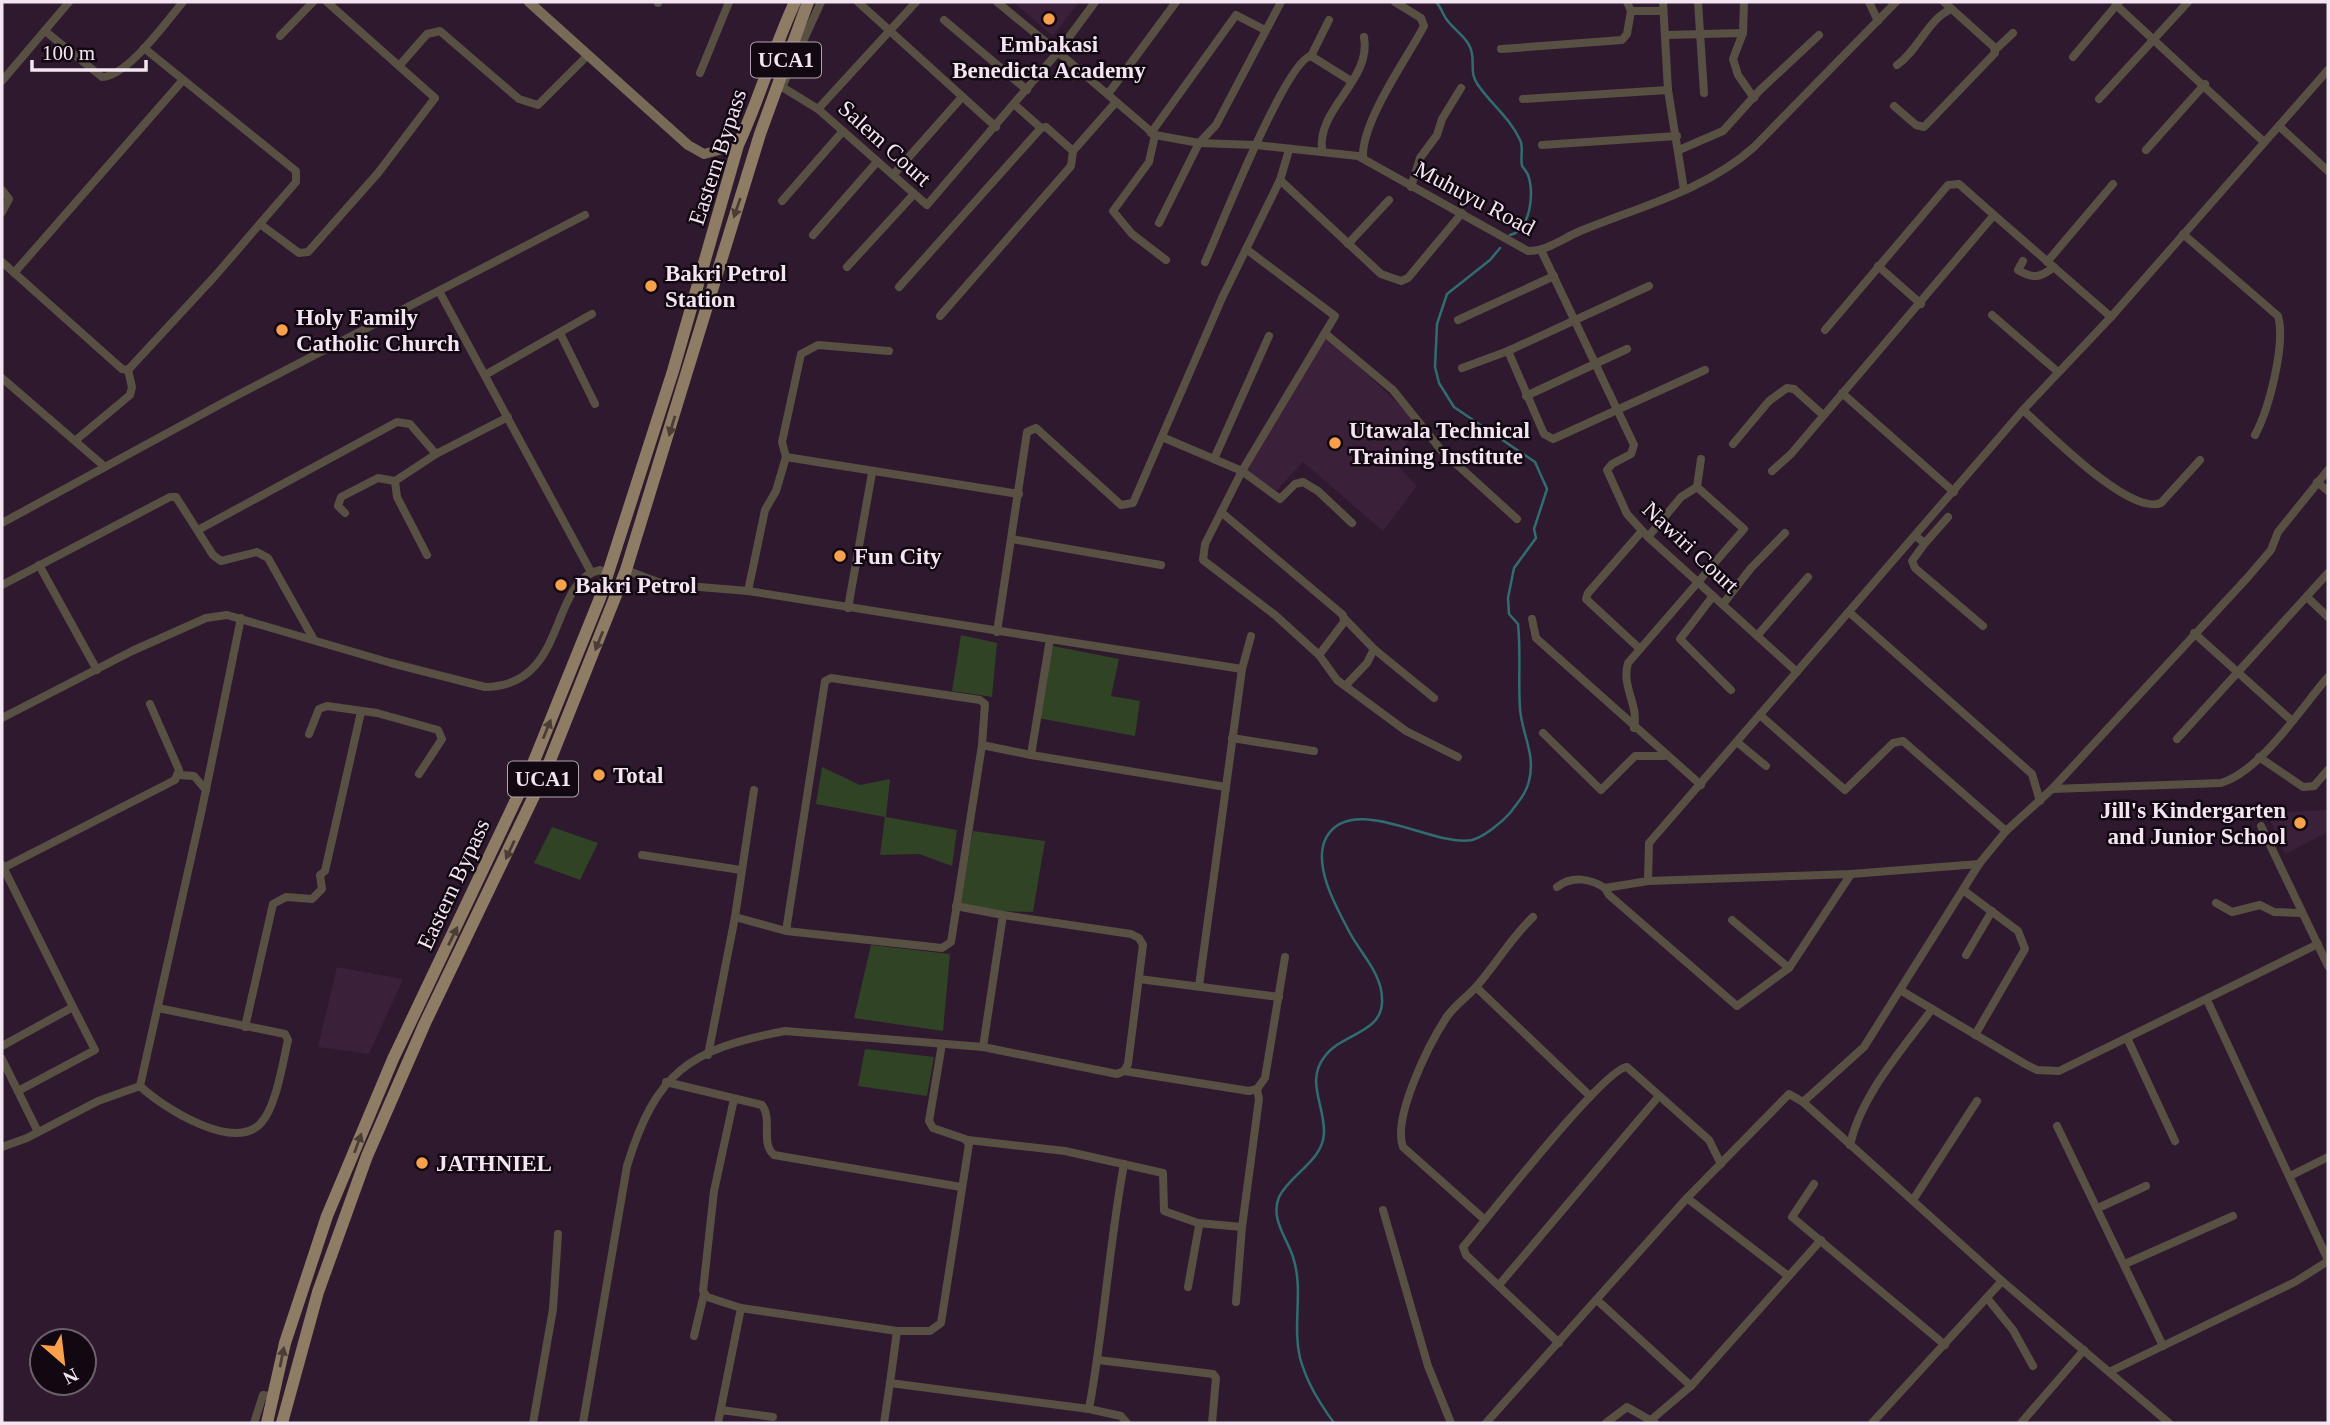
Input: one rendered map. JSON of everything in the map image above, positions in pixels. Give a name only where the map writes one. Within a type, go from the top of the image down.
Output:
[{"type":"main road","name":"Eastern Bypass","points":[[282,1423],[317,1292],[368,1156],[425,1023],[555,751],[626,570],[747,177],[806,6]]},
{"type":"main road","name":"Eastern Bypass","points":[[267,1423],[285,1343],[327,1216],[393,1059],[532,766],[607,575],[673,371],[738,145],[753,114],[777,40],[806,6]]},
{"type":"main road","points":[[731,172],[747,177]]},
{"type":"street","points":[[2,81],[69,2]]},
{"type":"street","points":[[45,32],[102,77],[117,74],[144,48],[183,2]]},
{"type":"street","points":[[280,36],[313,2]]},
{"type":"street","points":[[260,223],[303,254],[369,183],[435,98],[327,2]]},
{"type":"street","points":[[529,2],[688,145],[704,154],[738,145]]},
{"type":"street","points":[[700,73],[729,2]]},
{"type":"street","points":[[806,6],[821,2]]},
{"type":"street","points":[[858,2],[996,127],[1096,2]]},
{"type":"street","points":[[818,109],[916,2]]},
{"type":"street","points":[[997,2],[1153,134]]},
{"type":"street","points":[[1105,91],[1176,2]]},
{"type":"street","points":[[1159,223],[1199,143],[1216,125],[1281,2]]},
{"type":"street","points":[[1363,158],[1362,145],[1376,113],[1424,26],[1421,18],[1395,2]]},
{"type":"street","points":[[1501,49],[1622,40],[1628,34],[1631,11],[1627,2]]},
{"type":"street","points":[[1698,2],[1704,93]]},
{"type":"street","points":[[1744,2],[1743,33],[1733,59],[1734,66],[1754,98]]},
{"type":"street","points":[[1869,2],[1878,21]]},
{"type":"street","name":"Muhuyu Road","points":[[1153,134],[1199,143],[1322,150],[1363,158],[1410,187],[1528,251],[1541,250],[1685,190],[1741,158],[1896,2]]},
{"type":"street","points":[[2099,99],[2188,2]]},
{"type":"street","points":[[2073,57],[2117,3],[2152,40],[2205,84],[2264,142]]},
{"type":"street","points":[[1897,65],[1907,58],[1948,4],[1995,50]]},
{"type":"street","points":[[1631,11],[1663,6],[1668,90],[1679,150],[1678,164],[1685,190]]},
{"type":"street","points":[[1166,260],[1132,234],[1113,211],[1150,162],[1153,134],[1236,15],[1265,30]]},
{"type":"street","points":[[944,20],[1027,90]]},
{"type":"street","points":[[1205,262],[1256,145],[1300,61],[1311,56],[1329,20]]},
{"type":"street","points":[[398,66],[428,34],[440,31],[519,99],[538,105],[588,55]]},
{"type":"street","points":[[1665,35],[1743,33]]},
{"type":"street","points":[[1894,106],[1916,125],[1924,127],[2013,33]]},
{"type":"street","points":[[1679,150],[1723,131],[1819,35]]},
{"type":"street","points":[[1322,150],[1324,128],[1363,63],[1364,37]]},
{"type":"street","points":[[128,370],[296,181],[296,171],[144,48]]},
{"type":"street","points":[[1311,56],[1351,81]]},
{"type":"street","points":[[1648,881],[1649,843],[2023,410],[2111,317],[2328,70]]},
{"type":"street","points":[[14,273],[183,80]]},
{"type":"street","points":[[2146,150],[2205,84]]},
{"type":"street","points":[[1410,187],[1420,158],[1437,135],[1442,119],[1461,88]]},
{"type":"street","name":"Salem Court","points":[[779,89],[818,109],[876,163],[927,205],[996,127]]},
{"type":"street","points":[[1523,99],[1668,90]]},
{"type":"street","points":[[892,175],[962,97]]},
{"type":"street","points":[[940,316],[1071,166],[1073,151],[1116,102]]},
{"type":"street","points":[[1015,105],[1041,128]]},
{"type":"street","points":[[2279,126],[2328,171]]},
{"type":"street","points":[[899,287],[1041,128],[1046,127],[1073,151]]},
{"type":"street","points":[[782,201],[843,131]]},
{"type":"street","points":[[1542,145],[1677,136]]},
{"type":"street","points":[[996,632],[1027,432],[1036,428],[1121,505],[1133,503],[1222,298],[1280,180],[1289,150]]},
{"type":"street","points":[[813,235],[876,163]]},
{"type":"street","points":[[1280,180],[1381,274],[1405,281],[1462,213]]},
{"type":"street","points":[[1825,330],[1948,185],[1959,184],[2111,317]]},
{"type":"street","points":[[2023,261],[2018,270],[2033,277],[2044,275],[2113,184]]},
{"type":"street","points":[[2,190],[9,200],[2,212]]},
{"type":"street","points":[[847,267],[914,194]]},
{"type":"street","points":[[1348,244],[1390,200]]},
{"type":"street","points":[[2,523],[585,215]]},
{"type":"street","points":[[1772,471],[1921,304],[1994,215]]},
{"type":"street","points":[[2183,234],[2278,316],[2282,329],[2280,354],[2262,422],[2255,435]]},
{"type":"street","points":[[1246,249],[1331,312],[1334,321],[1242,471],[1205,544],[1203,560],[1275,615],[1319,655],[1337,680],[1406,731],[1458,757]]},
{"type":"street","name":"Nawiri Court","points":[[1541,250],[1634,445],[1631,454],[1612,464],[1607,470],[1626,514],[1797,672]]},
{"type":"street","points":[[2,262],[122,369],[128,370]]},
{"type":"street","points":[[1878,266],[1921,304]]},
{"type":"street","points":[[1458,320],[1554,276]]},
{"type":"street","points":[[1462,368],[1508,351],[1649,286]]},
{"type":"street","points":[[439,291],[591,572]]},
{"type":"street","points":[[485,375],[592,314]]},
{"type":"street","points":[[1992,315],[2058,372]]},
{"type":"street","points":[[560,333],[595,404]]},
{"type":"street","points":[[1326,334],[1392,390],[1441,450],[1517,519]]},
{"type":"street","points":[[1214,459],[1269,336]]},
{"type":"street","points":[[748,591],[765,510],[776,491],[786,457],[782,442],[801,354],[808,349],[827,345],[889,351]]},
{"type":"street","points":[[1526,396],[1627,349]]},
{"type":"street","points":[[1508,351],[1544,434],[1553,439],[1705,370]]},
{"type":"street","points":[[76,440],[130,395],[132,387],[128,370]]},
{"type":"street","points":[[2,378],[105,467]]},
{"type":"street","points":[[1733,444],[1769,401],[1787,388],[1794,389],[1823,415]]},
{"type":"street","points":[[1842,393],[1954,492]]},
{"type":"street","points":[[2023,410],[2116,490],[2137,502],[2161,503],[2200,460]]},
{"type":"street","points":[[345,513],[338,506],[341,497],[378,478],[395,481],[436,454],[508,417]]},
{"type":"street","points":[[198,530],[397,422],[410,424],[436,454]]},
{"type":"street","points":[[1162,437],[1242,471],[1280,499],[1296,484],[1303,482],[1318,491],[1352,523]]},
{"type":"street","points":[[786,457],[872,473],[1019,494]]},
{"type":"street","points":[[1640,649],[1586,599],[1588,593],[1681,497],[1697,487],[1701,459]]},
{"type":"street","points":[[1803,1102],[1864,1047],[1979,864],[2006,831],[2052,789],[2266,557],[2277,532],[2328,470]]},
{"type":"street","points":[[848,608],[872,473]]},
{"type":"street","points":[[395,481],[397,497],[427,555]]},
{"type":"street","points":[[2317,482],[2328,491]]},
{"type":"street","points":[[1634,727],[1636,717],[1624,675],[1628,663],[1744,529],[1697,487]]},
{"type":"street","points":[[2,585],[170,497],[181,501],[213,555],[221,561],[257,552],[268,558],[314,640]]},
{"type":"street","points":[[1221,512],[1345,619],[1374,649],[1434,698]]},
{"type":"street","points":[[1948,517],[1912,561],[1915,568],[1983,626]]},
{"type":"street","points":[[1723,604],[1751,568],[1785,533]]},
{"type":"street","points":[[1916,536],[1926,544]]},
{"type":"street","points":[[1012,539],[1161,565]]},
{"type":"street","points":[[39,565],[97,670]]},
{"type":"street","points":[[2,718],[206,618],[227,615],[418,670],[485,687],[500,687],[536,667],[574,592],[591,572],[600,570],[607,575]]},
{"type":"street","points":[[626,570],[663,584],[748,591],[1242,669]]},
{"type":"street","points":[[2177,739],[2240,673],[2328,573]]},
{"type":"street","points":[[1757,636],[1808,577]]},
{"type":"street","points":[[1713,596],[1680,639],[1731,690]]},
{"type":"street","points":[[2306,597],[2328,618]]},
{"type":"street","points":[[1849,612],[2032,774],[2040,801]]},
{"type":"street","points":[[140,1086],[241,618]]},
{"type":"street","points":[[1319,655],[1345,619]]},
{"type":"street","points":[[1532,619],[1536,638],[1701,785]]},
{"type":"street","points":[[2194,633],[2291,720]]},
{"type":"street","points":[[1199,986],[1242,669],[1251,636]]},
{"type":"street","points":[[1031,755],[1050,639]]},
{"type":"street","points":[[1346,685],[1367,663],[1374,649]]},
{"type":"street","points":[[2052,789],[2221,783],[2241,774],[2259,757],[2328,677]]},
{"type":"street","points":[[735,917],[786,931],[942,948],[951,942],[987,708],[980,701],[831,678],[825,681],[786,931]]},
{"type":"street","points":[[150,704],[179,775]]},
{"type":"street","points":[[309,734],[323,707],[377,713],[438,730],[442,739],[419,774]]},
{"type":"street","points":[[246,1027],[273,904],[286,897],[312,899],[322,889],[320,875],[325,871],[361,712]]},
{"type":"street","points":[[1760,715],[1845,790],[1894,743],[1903,741],[2006,831]]},
{"type":"street","points":[[1543,733],[1601,790],[1634,756],[1667,756]]},
{"type":"street","points":[[1232,738],[1314,751]]},
{"type":"street","points":[[1737,741],[1766,766]]},
{"type":"street","points":[[982,745],[1226,787]]},
{"type":"street","points":[[2259,757],[2303,787],[2314,786],[2328,770]]},
{"type":"street","points":[[179,775],[194,776],[206,790]]},
{"type":"street","points":[[18,1091],[95,1050],[3,867],[175,780],[179,775]]},
{"type":"street","points":[[708,1055],[735,917],[754,790]]},
{"type":"street","points":[[2261,826],[2328,966]]},
{"type":"street","points":[[642,855],[741,870]]},
{"type":"street","points":[[1605,888],[1648,881],[1851,874],[1979,864]]},
{"type":"street","points":[[1557,887],[1564,882],[1590,880],[1605,888],[1609,895],[1732,1004],[1745,1003],[1789,968],[1851,874]]},
{"type":"street","points":[[1963,890],[2018,930],[2025,949],[1975,1035]]},
{"type":"street","points":[[2216,903],[2232,912],[2260,905],[2274,912],[2302,913]]},
{"type":"street","points":[[957,906],[1131,934],[1143,946],[1128,1064],[1124,1071]]},
{"type":"street","points":[[1966,956],[1992,911]]},
{"type":"street","points":[[983,1047],[1003,915]]},
{"type":"street","points":[[1485,1220],[1403,1147],[1399,1135],[1419,1072],[1446,1019],[1476,987],[1509,940],[1533,917]]},
{"type":"street","points":[[1732,920],[1789,968]]},
{"type":"street","points":[[1900,990],[2025,1064],[2048,1072],[2059,1071],[2128,1040],[2318,944]]},
{"type":"street","points":[[1236,1302],[1242,1227],[1259,1099],[1257,1089],[1265,1077],[1285,957]]},
{"type":"street","points":[[1139,979],[1279,997]]},
{"type":"street","points":[[1476,987],[1590,1096]]},
{"type":"street","points":[[2109,1372],[2327,1265],[2290,1176],[2207,1000]]},
{"type":"street","points":[[2,1046],[74,1007]]},
{"type":"street","points":[[140,1086],[161,1104],[198,1123],[233,1135],[247,1132],[261,1124],[267,1111],[288,1040],[285,1034],[158,1008]]},
{"type":"street","points":[[1850,1145],[1854,1126],[1885,1073],[1932,1009]]},
{"type":"street","points":[[583,1423],[627,1166],[638,1130],[666,1082],[680,1068],[758,1036],[785,1031],[983,1047],[1117,1074],[1124,1071],[1257,1089]]},
{"type":"street","points":[[2128,1040],[2175,1141]]},
{"type":"street","points":[[942,1044],[929,1121],[938,1131],[968,1140],[1065,1152],[1163,1173],[1164,1211],[1198,1223],[1242,1227]]},
{"type":"street","points":[[2,1059],[38,1132]]},
{"type":"street","points":[[1559,1343],[1466,1255],[1463,1247],[1590,1096],[1614,1072],[1627,1068],[1709,1140],[1721,1164]]},
{"type":"street","points":[[666,1082],[762,1105],[766,1110],[768,1147],[775,1155],[961,1187]]},
{"type":"street","points":[[2,1147],[98,1101],[140,1086]]},
{"type":"street","points":[[1486,1423],[1687,1198],[1784,1096],[1794,1095],[2002,1281],[2169,1423]]},
{"type":"street","points":[[1499,1285],[1660,1097]]},
{"type":"street","points":[[694,1336],[704,1294],[714,1191],[734,1099]]},
{"type":"street","points":[[1913,1200],[1976,1101]]},
{"type":"street","points":[[2057,1126],[2163,1346]]},
{"type":"street","points":[[704,1294],[741,1308],[897,1331],[930,1331],[941,1324],[968,1140]]},
{"type":"street","points":[[2290,1176],[2328,1157]]},
{"type":"street","points":[[1089,1409],[1098,1360],[1112,1228],[1124,1164]]},
{"type":"street","points":[[1814,1184],[1792,1217],[1945,1345]]},
{"type":"street","points":[[2098,1208],[2146,1186]]},
{"type":"street","points":[[1687,1198],[1787,1275]]},
{"type":"street","points":[[1383,1210],[1428,1366],[1451,1423]]},
{"type":"street","points":[[2125,1264],[2233,1216]]},
{"type":"street","points":[[1188,1287],[1198,1223]]},
{"type":"street","points":[[533,1423],[553,1309],[558,1234]]},
{"type":"street","points":[[1606,1423],[1627,1407],[1653,1422],[1691,1386],[1787,1275],[1821,1240]]},
{"type":"street","points":[[1872,1423],[2002,1281]]},
{"type":"street","points":[[1987,1298],[2013,1329],[2033,1366]]},
{"type":"street","points":[[1597,1300],[1691,1386]]},
{"type":"street","points":[[718,1423],[741,1308]]},
{"type":"street","points":[[884,1423],[897,1331]]},
{"type":"street","points":[[2021,1423],[2084,1350]]},
{"type":"street","points":[[1098,1360],[1213,1374],[1216,1378],[1216,1392],[1212,1423]]},
{"type":"street","points":[[890,1383],[1089,1409],[1121,1416],[1126,1423]]},
{"type":"street","points":[[254,1423],[263,1395],[275,1397]]},
{"type":"street","points":[[721,1410],[773,1417]]},
{"type":"shaded area","name":"Embakasi Benedicta Academy","points":[[1013,2],[1079,2],[1053,36]]},
{"type":"shaded area","name":"Utawala Technical Training Institute","points":[[1327,337],[1420,424],[1394,462],[1417,486],[1383,531],[1303,462],[1276,491],[1246,470]]},
{"type":"shaded area","name":"Jill's Kindergarten and Junior School","points":[[2328,810],[2328,832],[2285,854],[2267,813]]},
{"type":"shaded area","points":[[337,967],[403,979],[369,1054],[318,1047]]},
{"type":"green space","points":[[961,635],[997,643],[992,697],[952,691]]},
{"type":"green space","points":[[1053,646],[1119,659],[1111,696],[1140,701],[1135,736],[1038,718]]},
{"type":"green space","points":[[822,767],[860,785],[890,779],[886,817],[957,830],[952,866],[919,854],[880,855],[885,817],[816,804]]},
{"type":"green space","points":[[552,827],[598,843],[580,880],[534,863]]},
{"type":"green space","points":[[973,831],[1045,841],[1033,912],[996,911],[960,903]]},
{"type":"green space","points":[[871,945],[950,954],[943,1031],[854,1018]]},
{"type":"green space","points":[[865,1049],[934,1057],[927,1096],[858,1086]]},
{"type":"waterway","points":[[1436,2],[1471,49],[1476,81],[1511,125],[1521,143],[1522,166],[1528,174],[1531,201],[1522,226],[1510,235]]},
{"type":"waterway","points":[[1334,1423],[1314,1392],[1300,1358],[1297,1333],[1298,1282],[1293,1257],[1278,1221],[1277,1205],[1284,1189],[1318,1152],[1322,1143],[1324,1123],[1316,1084],[1319,1065],[1332,1048],[1361,1032],[1376,1019],[1381,1010],[1382,999],[1379,981],[1350,933],[1328,887],[1322,849],[1326,838],[1338,825],[1354,820],[1373,820],[1456,840],[1472,840],[1492,829],[1510,813],[1526,790],[1531,771],[1530,753],[1520,709],[1518,624],[1509,614],[1508,598],[1514,568],[1536,538],[1534,529],[1547,489],[1535,462],[1454,407],[1439,383],[1435,367],[1437,324],[1447,294],[1490,260],[1500,248]]},
{"type":"place","name":"Embakasi Benedicta Academy","points":[[1049,19]]},
{"type":"place","name":"Bakri Petrol Station","points":[[651,286]]},
{"type":"place","name":"Holy Family Catholic Church","points":[[282,330]]},
{"type":"place","name":"Utawala Technical Training Institute","points":[[1335,443]]},
{"type":"place","name":"Fun City","points":[[840,556]]},
{"type":"place","name":"Bakri Petrol","points":[[561,585]]},
{"type":"place","name":"Total","points":[[599,775]]},
{"type":"place","name":"Jill's Kindergarten and Junior School","points":[[2300,823]]},
{"type":"place","name":"JATHNIEL","points":[[422,1163]]}]
